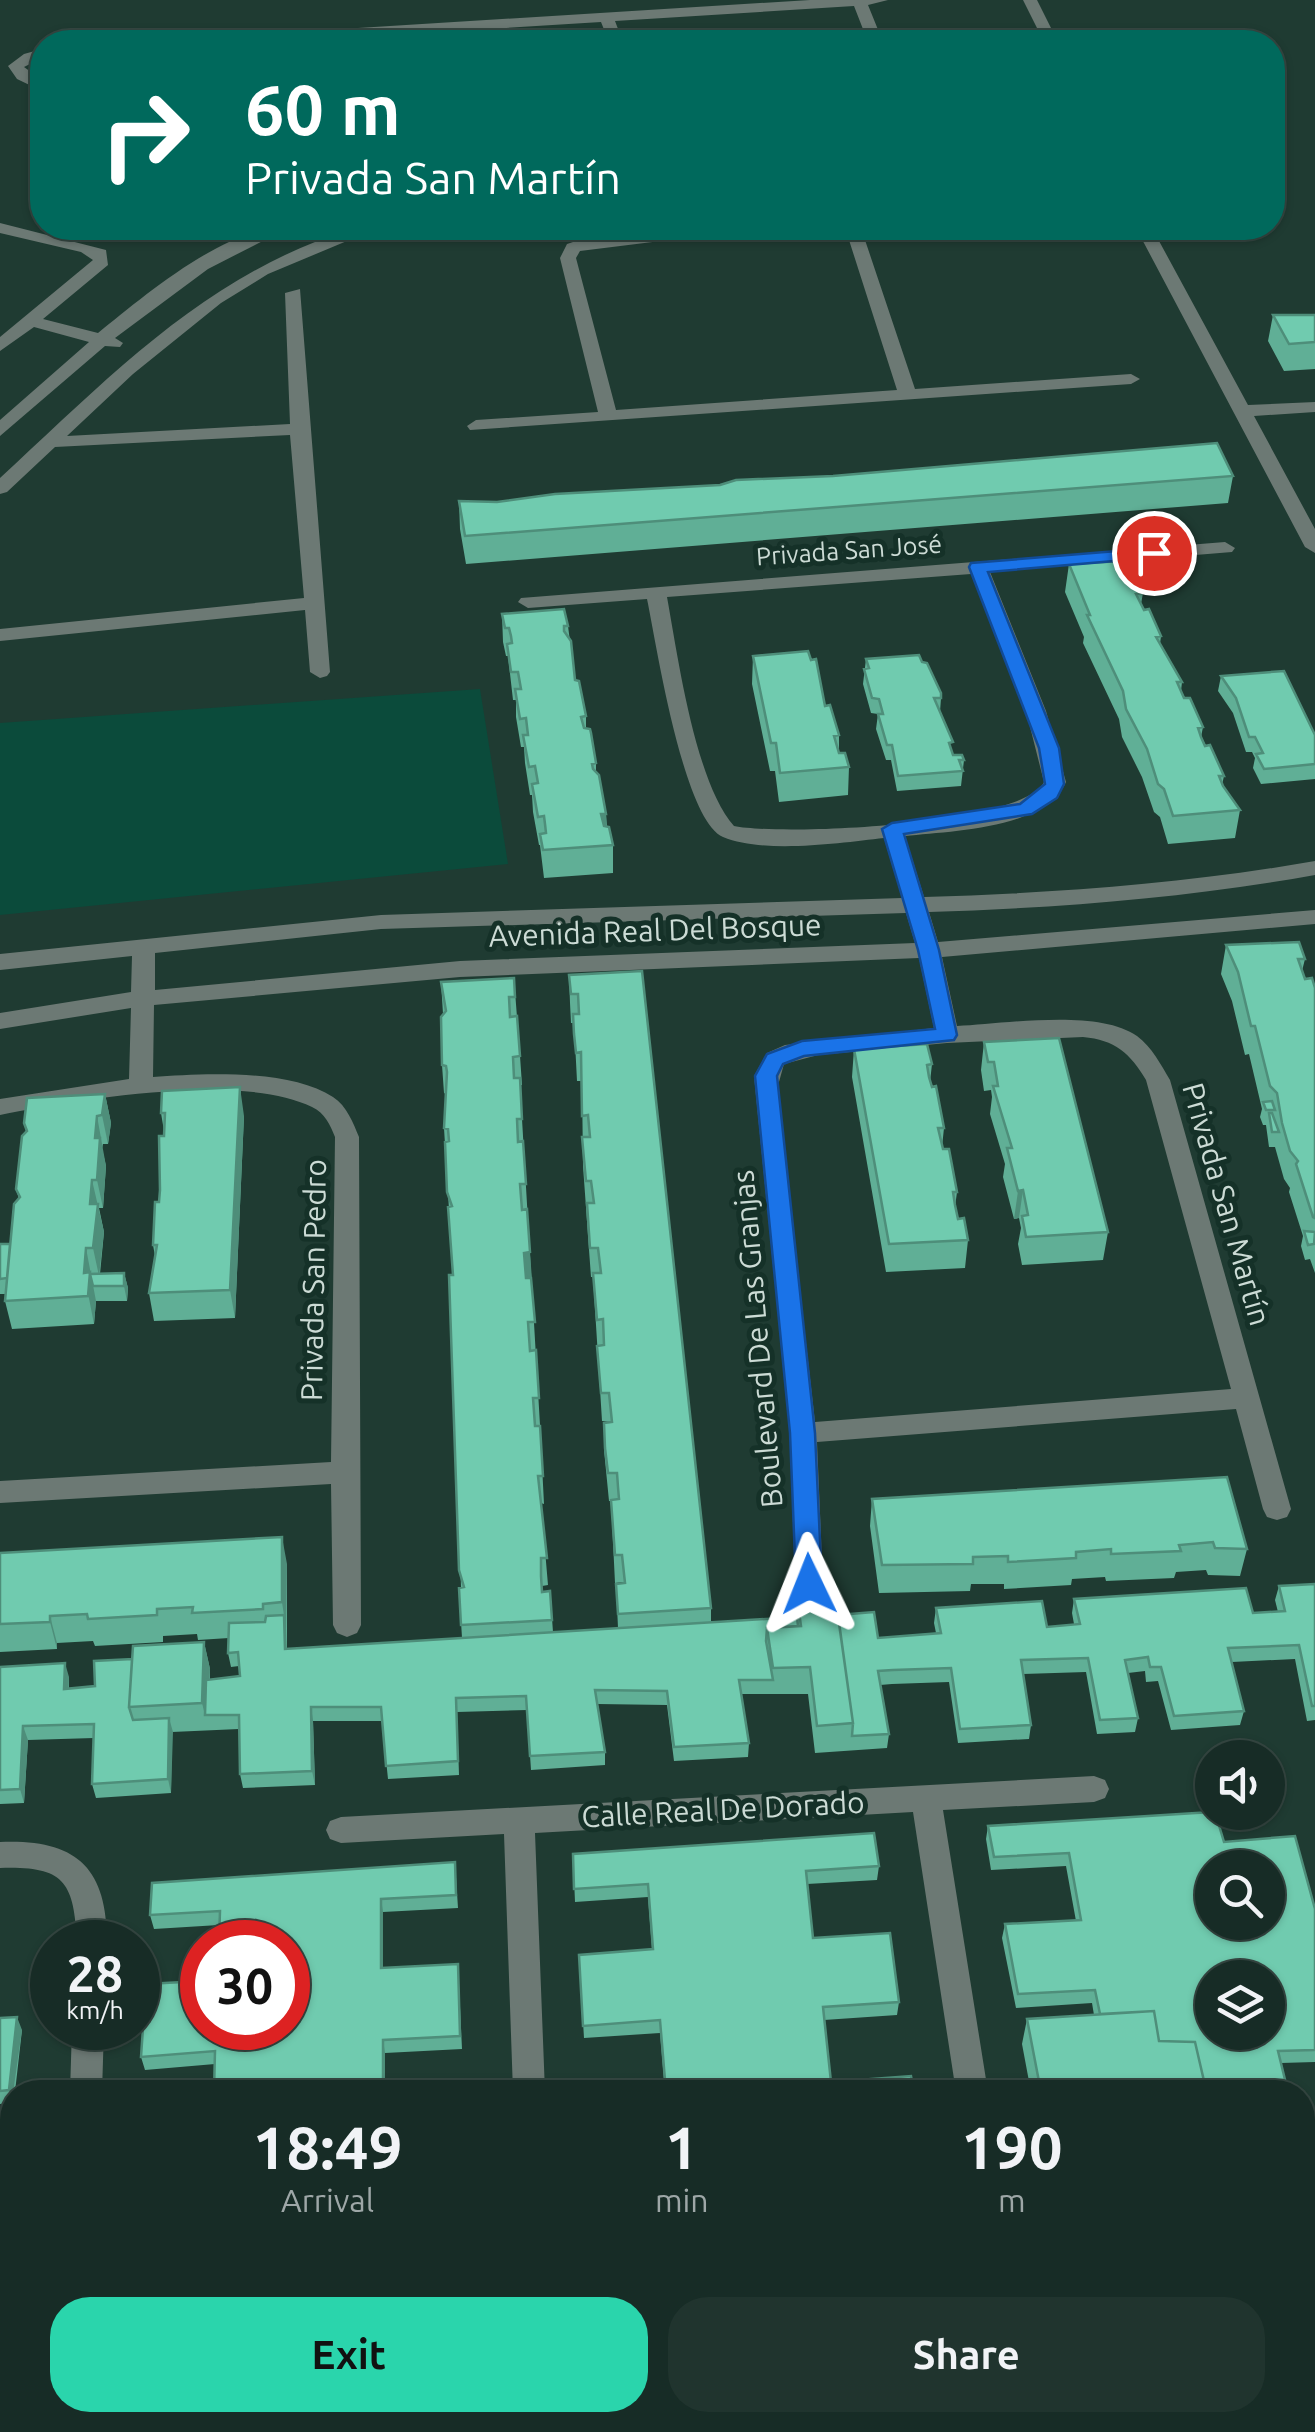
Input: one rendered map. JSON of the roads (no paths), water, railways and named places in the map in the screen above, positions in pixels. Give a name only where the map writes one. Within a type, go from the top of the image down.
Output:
[{"type":"street","points":[[449,30],[606,16],[881,0]]},
{"type":"street","points":[[1030,0],[1045,30]]},
{"type":"street","points":[[858,2],[871,30]]},
{"type":"street","points":[[606,16],[611,30]]},
{"type":"street","points":[[30,57],[16,66],[30,80]]},
{"type":"street","points":[[0,228],[30,236]]},
{"type":"street","points":[[0,346],[102,260],[100,254],[46,240]]},
{"type":"street","points":[[0,430],[180,276],[246,240]]},
{"type":"street","points":[[0,488],[148,352],[256,269],[330,240]]},
{"type":"street","points":[[608,416],[568,258],[572,248],[611,240]]},
{"type":"street","points":[[857,240],[908,395]]},
{"type":"street","points":[[1151,240],[1315,547]]},
{"type":"street","points":[[294,293],[298,429],[320,672]]},
{"type":"street","points":[[32,321],[148,352]]},
{"type":"street","points":[[476,426],[1131,379]]},
{"type":"street","points":[[1245,411],[1315,407]]},
{"type":"street","points":[[51,442],[298,429]]},
{"type":"street","name":"Privada San José","points":[[528,602],[1224,548]]},
{"type":"street","points":[[656,592],[693,757],[716,821],[727,831],[778,836],[892,829],[1025,810],[1050,793],[1055,767],[1049,748],[978,567]]},
{"type":"street","points":[[0,635],[311,602]]},
{"type":"street","points":[[892,829],[929,950],[946,1035]]},
{"type":"street","name":"Avenida Real Del Bosque","points":[[0,962],[381,922],[1114,896],[1209,887],[1315,868]]},
{"type":"street","name":"Avenida Real Del Bosque","points":[[0,1021],[146,996],[524,964],[929,950],[1315,916]]},
{"type":"street","points":[[141,1086],[146,996],[144,945]]},
{"type":"street","name":"Privada San Martín","points":[[765,1088],[774,1059],[785,1052],[946,1035],[1093,1030],[1117,1034],[1137,1048],[1158,1080],[1278,1509]]},
{"type":"street","name":"Privada San Pedro","points":[[0,1108],[141,1086],[250,1085],[286,1089],[325,1102],[340,1118],[347,1137],[347,1626]]},
{"type":"street","name":"Boulevard De Las Granjas","points":[[765,1088],[802,1433],[809,1584]]},
{"type":"street","points":[[802,1433],[1248,1398]]},
{"type":"street","points":[[0,1492],[344,1472]]},
{"type":"street","name":"Calle Real De Dorado","points":[[341,1830],[1094,1789]]},
{"type":"street","points":[[926,1798],[970,2080]]},
{"type":"street","points":[[520,1820],[529,2080]]},
{"type":"street","points":[[0,1855],[45,1854],[62,1860],[82,1885],[90,1920]]},
{"type":"street","points":[[86,2080],[87,2050]]}]
